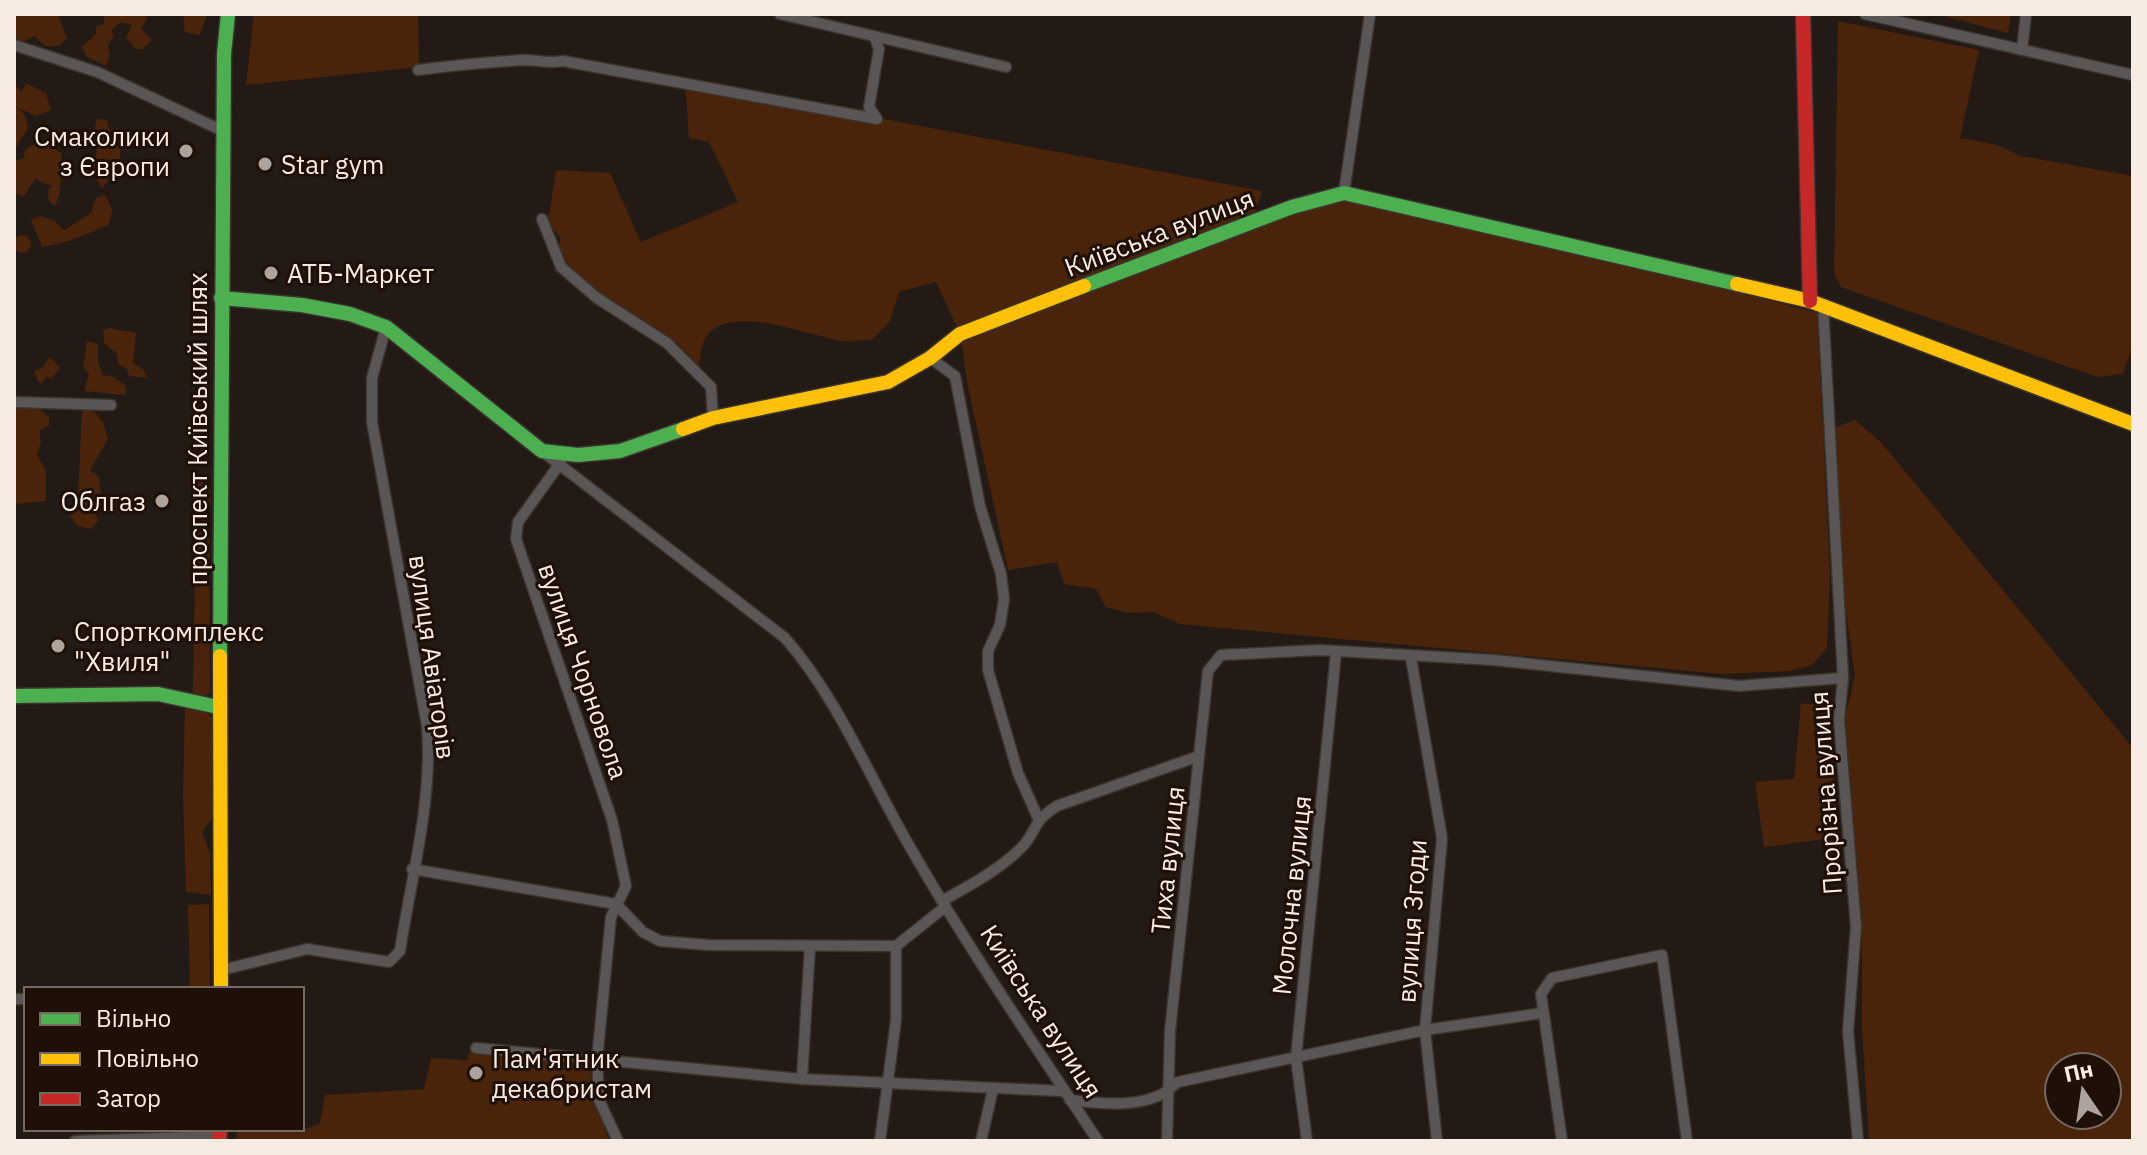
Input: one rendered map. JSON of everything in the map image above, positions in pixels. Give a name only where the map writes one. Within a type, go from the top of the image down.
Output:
[{"type":"street","name":"проспект Київський шлях","points":[[221,987],[218,707],[223,131],[228,14]]},
{"type":"street","points":[[780,14],[1006,67]]},
{"type":"street","points":[[1344,193],[1370,14]]},
{"type":"street","points":[[1803,14],[1817,303],[1843,678]]},
{"type":"street","points":[[1865,14],[2133,75]]},
{"type":"street","points":[[2022,50],[2026,14]]},
{"type":"street","points":[[418,70],[475,63],[533,60],[549,64],[563,61],[877,119],[869,107],[879,49],[875,38]]},
{"type":"street","points":[[14,45],[97,72],[223,131]]},
{"type":"street","name":"Київська вулиця","points":[[542,451],[578,455],[620,451],[713,418],[888,382],[930,358],[960,334],[1292,207],[1344,193],[1817,303],[2133,424]]},
{"type":"street","points":[[542,219],[561,267],[597,298],[667,343],[711,387],[713,418]]},
{"type":"street","name":"Київська вулиця","points":[[221,298],[302,305],[350,314],[386,327],[785,638],[806,661],[871,770],[944,904],[1062,1091],[1098,1141]]},
{"type":"street","name":"вулиця Авіаторів","points":[[222,970],[307,949],[389,962],[400,951],[412,869],[427,798],[430,759],[427,726],[372,422],[372,378],[386,327]]},
{"type":"street","points":[[412,869],[616,904],[643,932],[660,941],[708,945],[896,946],[944,904],[1023,846],[1038,818],[1003,730],[988,670],[988,651],[1000,625],[1004,599],[1001,574],[980,506],[955,376],[930,358]]},
{"type":"street","points":[[14,402],[111,405]]},
{"type":"street","name":"вулиця Чорновола","points":[[561,462],[518,522],[516,539],[612,820],[626,886],[611,917],[597,1060],[599,1100],[618,1141]]},
{"type":"street","name":"Прорізна вулиця","points":[[1199,756],[1208,671],[1213,661],[1221,655],[1320,650],[1578,668],[1739,686],[1843,678],[1839,720],[1856,927],[1848,1031],[1858,1141]]},
{"type":"street","name":"Молочна вулиця","points":[[1307,1141],[1296,1058],[1336,653]]},
{"type":"street","name":"вулиця Згоди","points":[[1411,658],[1442,838],[1425,1030],[1437,1141]]},
{"type":"street","points":[[14,696],[158,694],[218,707]]},
{"type":"street","name":"Тиха вулиця","points":[[1038,818],[1057,806],[1199,756],[1170,1031],[1167,1141]]},
{"type":"street","points":[[802,1079],[810,946]]},
{"type":"street","points":[[880,1141],[890,1084],[896,1020],[896,946]]},
{"type":"street","points":[[1562,1141],[1541,994],[1552,978],[1662,955],[1687,1141]]},
{"type":"street","points":[[1070,1100],[1121,1104],[1142,1102],[1169,1090],[1178,1082],[1425,1030],[1543,1013]]},
{"type":"street","points":[[476,1048],[802,1079],[1062,1091]]},
{"type":"street","points":[[981,1141],[993,1089]]},
{"type":"street","points":[[75,1141],[219,1135]]},
{"type":"shaded area","points":[[14,14],[58,14],[67,38],[60,46],[45,46],[35,36],[20,43],[15,40]]},
{"type":"shaded area","points":[[104,14],[144,14],[147,19],[141,29],[152,40],[142,49],[136,49],[126,38],[132,25],[122,22],[111,30],[114,36],[108,44],[110,56],[106,66],[87,57],[82,47],[96,34],[96,27],[104,24]]},
{"type":"shaded area","points":[[183,14],[207,14],[200,35],[185,32]]},
{"type":"shaded area","points":[[254,14],[418,14],[419,67],[246,85]]},
{"type":"shaded area","points":[[1936,14],[2011,14],[2008,33]]},
{"type":"shaded area","points":[[1838,21],[1979,50],[1960,138],[1997,145],[2021,156],[2133,176],[2133,345],[2123,374],[2097,377],[1841,287],[1834,273]]},
{"type":"shaded area","points":[[685,81],[1262,191],[1255,212],[957,327],[936,282],[899,292],[890,321],[873,339],[841,341],[768,323],[729,323],[714,329],[704,341],[699,366],[672,339],[608,299],[578,276],[557,247],[561,239],[548,222],[556,170],[610,173],[641,242],[738,202],[709,142],[689,138]]},
{"type":"shaded area","points":[[26,83],[46,94],[51,110],[36,116],[18,108],[25,115],[28,128],[14,150],[14,84],[22,92]]},
{"type":"shaded area","points":[[97,119],[107,120],[109,130],[118,128],[121,133],[120,163],[102,189],[92,169],[97,151],[92,141]]},
{"type":"shaded area","points":[[39,141],[62,153],[60,187],[55,206],[49,201],[48,190],[52,186],[35,179],[24,196],[14,193],[14,161],[24,158],[25,150]]},
{"type":"shaded area","points":[[1344,193],[1381,199],[1817,313],[1830,574],[1827,648],[1812,665],[1789,671],[1721,674],[1179,624],[1154,612],[1129,613],[1106,607],[1096,589],[1064,584],[1057,562],[1008,570],[968,387],[960,334]]},
{"type":"shaded area","points":[[105,195],[112,209],[109,225],[69,241],[42,247],[31,220],[40,216],[54,221],[64,230],[91,213],[96,198]]},
{"type":"shaded area","points":[[22,235],[31,244],[22,253],[13,244]]},
{"type":"shaded area","points":[[109,328],[136,333],[133,363],[143,369],[147,378],[129,376],[127,369],[118,364],[117,354],[104,343],[103,330]]},
{"type":"shaded area","points":[[87,341],[98,344],[98,363],[103,375],[112,376],[126,386],[126,395],[84,391],[89,374],[83,368]]},
{"type":"shaded area","points":[[50,357],[60,368],[51,379],[47,376],[42,383],[38,382],[34,371],[42,368]]},
{"type":"shaded area","points":[[18,407],[38,408],[49,417],[49,426],[39,431],[41,441],[37,455],[46,471],[46,501],[14,504],[14,411]]},
{"type":"shaded area","points":[[92,409],[103,422],[108,439],[90,470],[99,477],[101,497],[93,508],[98,520],[91,529],[78,526],[70,516],[83,502],[78,497],[82,410]]},
{"type":"shaded area","points":[[1855,420],[1881,442],[2133,748],[2133,1141],[1869,1141],[1862,1028],[1862,922],[1845,718],[1855,676],[1841,576],[1834,428]]},
{"type":"shaded area","points":[[195,474],[210,485],[211,505],[193,504]]},
{"type":"shaded area","points":[[196,512],[209,513],[210,693],[203,697],[193,694]]},
{"type":"shaded area","points":[[1801,703],[1825,706],[1840,837],[1764,847],[1755,782],[1794,779]]},
{"type":"shaded area","points":[[185,705],[206,711],[213,720],[212,818],[202,832],[210,853],[211,895],[186,892],[183,796]]},
{"type":"shaded area","points":[[209,904],[210,987],[190,987],[188,905]]},
{"type":"shaded area","points":[[469,1052],[590,1064],[591,1087],[609,1141],[236,1141],[237,1131],[304,1131],[320,1124],[325,1095],[424,1089],[431,1058],[468,1060]]},
{"type":"traffic: fast","points":[[220,656],[224,54],[228,14]]},
{"type":"traffic: fast","points":[[1084,286],[1292,207],[1344,193],[1737,284]]},
{"type":"traffic: fast","points":[[221,298],[302,305],[350,314],[386,327],[542,451],[578,455],[620,451],[683,429]]},
{"type":"traffic: fast","points":[[14,696],[158,694],[218,707]]},
{"type":"traffic: slow","points":[[1737,284],[1810,301],[2133,424]]},
{"type":"traffic: slow","points":[[683,429],[713,418],[888,382],[930,358],[960,334],[1084,286]]},
{"type":"traffic: slow","points":[[220,656],[221,987]]},
{"type":"traffic: jam","points":[[1803,14],[1810,301]]},
{"type":"traffic: jam","points":[[219,1141],[220,1131]]},
{"type":"place","name":"Смаколики з Європи","points":[[186,151]]},
{"type":"place","name":"Star gym","points":[[265,164]]},
{"type":"place","name":"АТБ-Маркет","points":[[271,273]]},
{"type":"place","name":"Облгаз","points":[[162,501]]},
{"type":"place","name":"Спорткомплекс \"Хвиля\"","points":[[58,646]]},
{"type":"place","name":"Пам'ятник декабристам","points":[[476,1073]]}]
